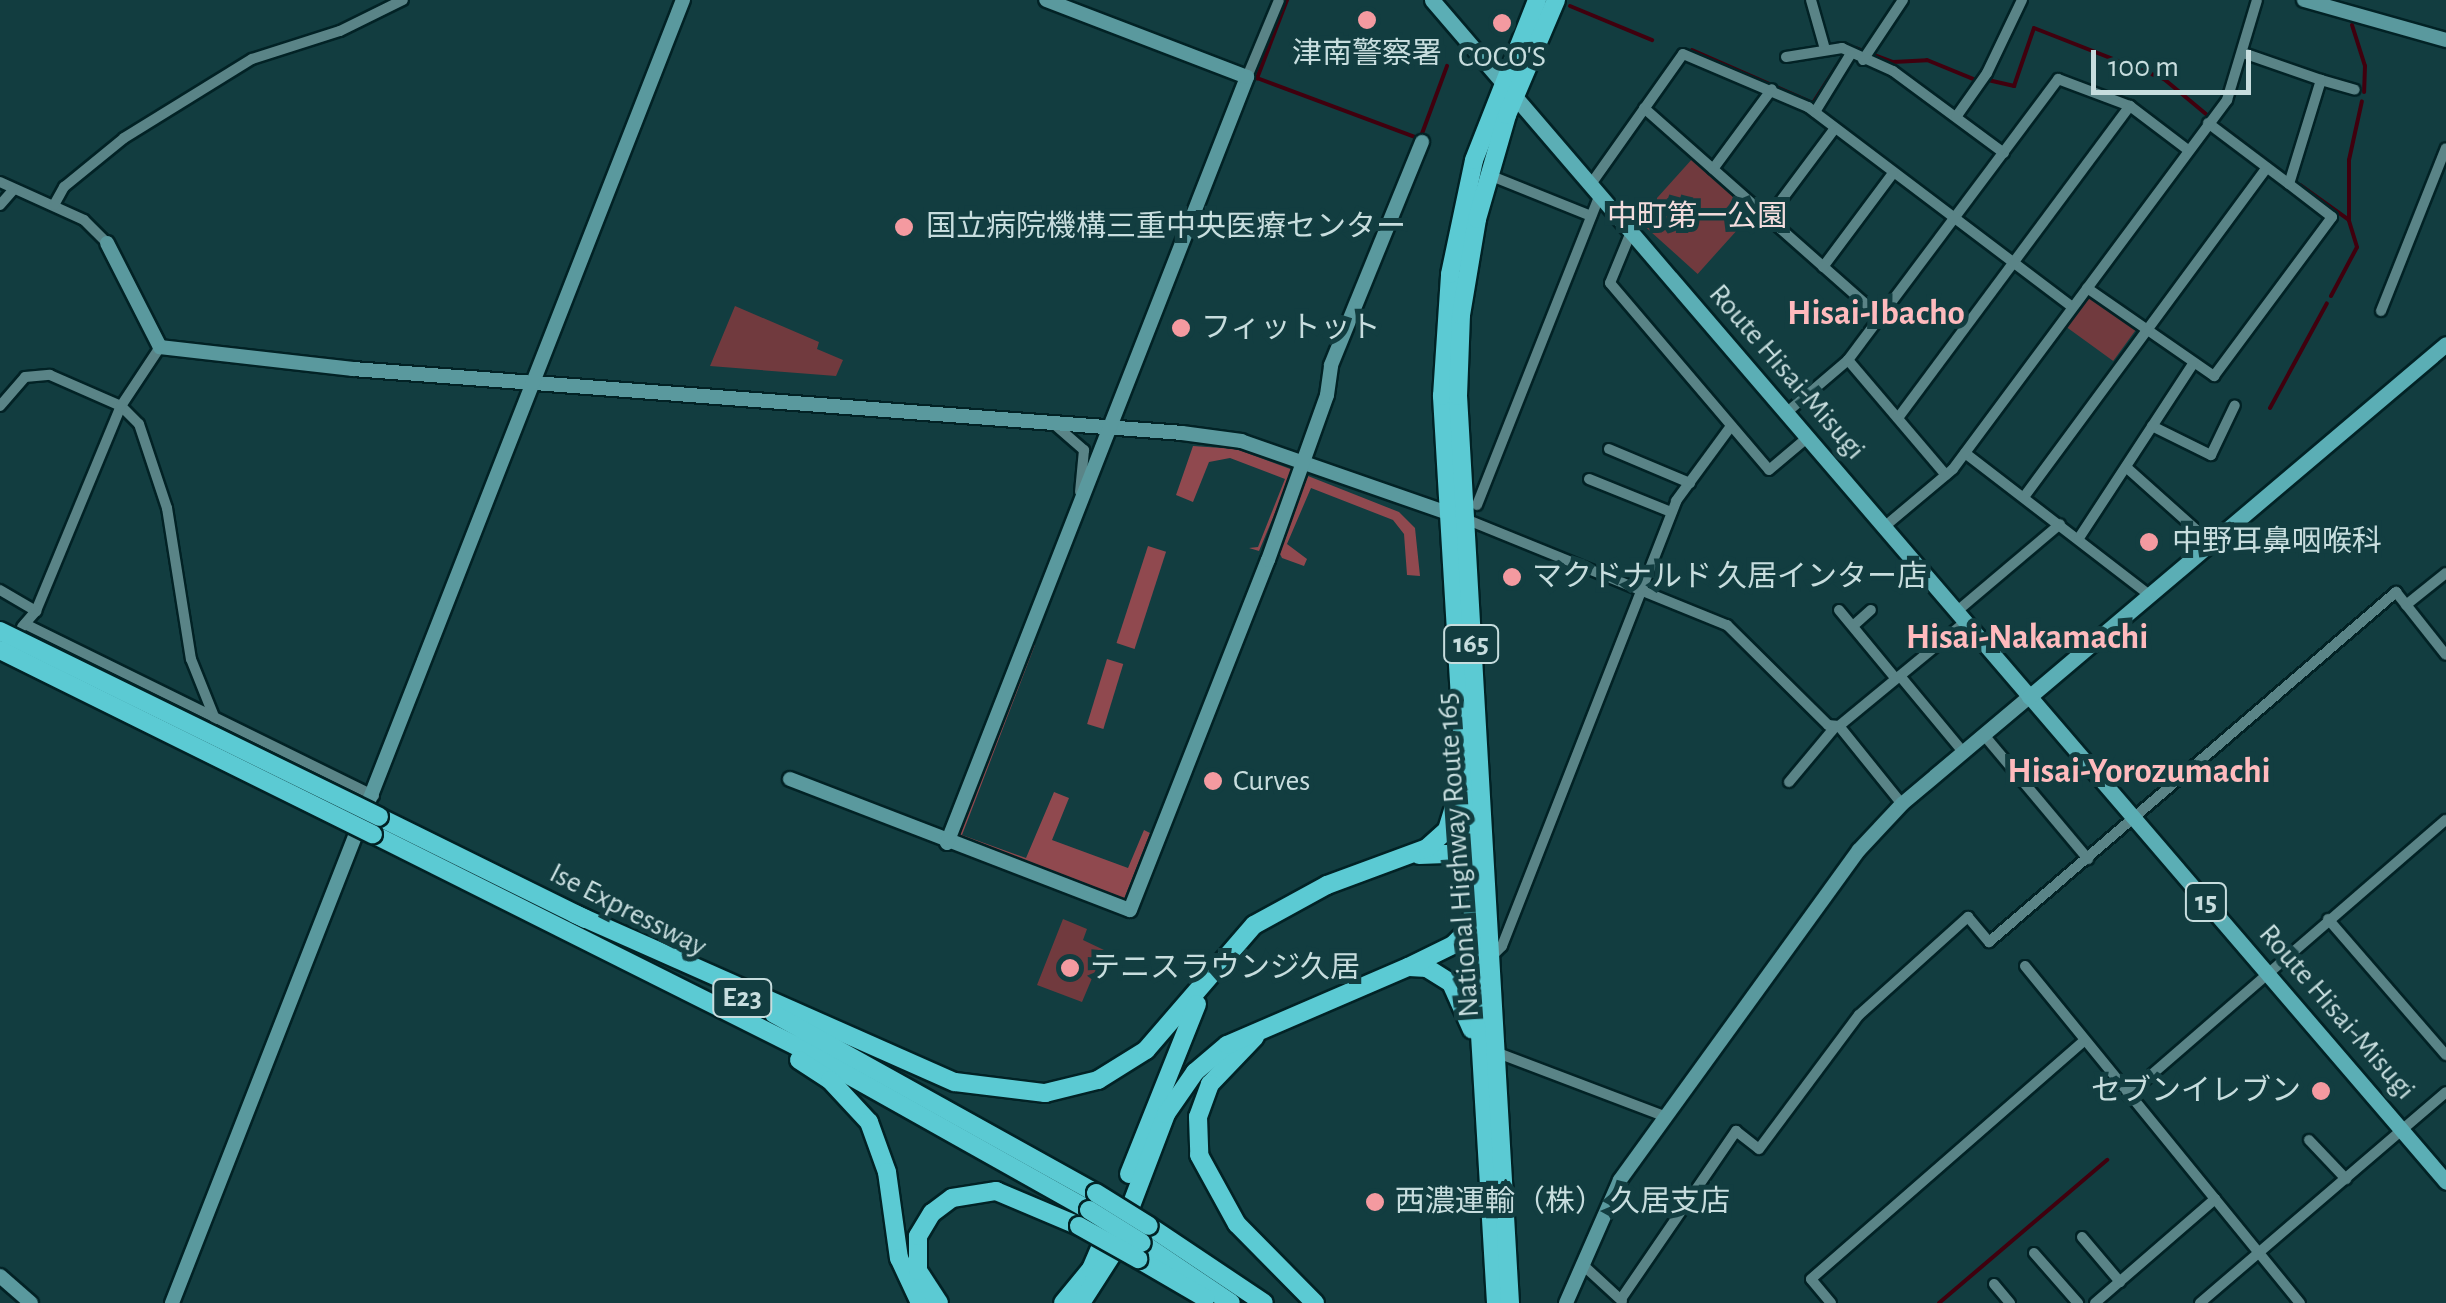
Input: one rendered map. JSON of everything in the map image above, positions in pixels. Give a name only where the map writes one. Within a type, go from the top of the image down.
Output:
[{"type":"highway","name":"National Highway Route 165","points":[[1496,1303],[1456,681],[1453,515],[1461,314],[1509,89],[1538,0]]},
{"type":"highway","name":"National Highway Route 165","points":[[1510,1303],[1490,893],[1442,396],[1450,274],[1474,160],[1556,0]]},
{"type":"highway","name":"Ise Expressway","points":[[0,631],[376,826]]},
{"type":"highway","name":"Ise Expressway","points":[[0,648],[571,921],[893,1097],[1143,1243],[1231,1303]]},
{"type":"highway","points":[[571,921],[924,1070],[1007,1093],[1080,1086],[1116,1070],[1163,1034],[1254,925],[1280,907],[1409,857],[1439,839],[1455,811],[1456,681]]},
{"type":"highway","points":[[1081,1303],[1113,1253],[1174,1100],[1227,1045],[1408,967],[1474,926],[1490,893],[1468,864],[1437,852],[1409,857]]},
{"type":"highway","points":[[571,921],[588,949],[810,1066],[846,1095],[882,1154],[899,1258],[920,1303]]},
{"type":"highway","points":[[1408,967],[1437,972],[1457,991],[1482,1068]]},
{"type":"highway","points":[[1063,1303],[1101,1248],[1208,980]]},
{"type":"highway","points":[[1267,1026],[1210,1084],[1198,1117],[1199,1155],[1237,1224],[1315,1303]]},
{"type":"highway","points":[[939,1303],[918,1271],[918,1236],[932,1213],[952,1198],[996,1191],[1088,1210]]},
{"type":"highway","points":[[1143,1243],[1214,1303]]},
{"type":"highway","name":"Ise Expressway","points":[[1143,1243],[1264,1303]]},
{"type":"main road","name":"Route Hisai-Misugi","points":[[1432,0],[2446,1182]]},
{"type":"main road","points":[[2029,697],[2446,344]]},
{"type":"street","points":[[54,205],[64,187],[112,146],[252,59],[340,31],[403,0]]},
{"type":"street","points":[[172,1303],[683,0]]},
{"type":"street","points":[[1046,0],[1247,77]]},
{"type":"street","points":[[947,843],[1078,502],[1279,0]]},
{"type":"street","points":[[1811,0],[1825,49]]},
{"type":"street","points":[[1865,56],[1903,0]]},
{"type":"street","points":[[1956,117],[1981,82],[2022,0]]},
{"type":"street","points":[[1884,527],[1946,475],[1965,452],[2227,100],[2257,0]]},
{"type":"street","points":[[2304,0],[2446,40]]},
{"type":"street","points":[[2350,0],[2355,17]]},
{"type":"street","points":[[1786,57],[1825,49],[1865,56],[1892,71],[2004,152]]},
{"type":"street","points":[[2243,53],[2356,90]]},
{"type":"street","points":[[1477,505],[1591,216],[1596,190],[1644,108],[1683,54],[1772,89],[1815,112],[2072,307]]},
{"type":"street","points":[[1815,112],[1850,55]]},
{"type":"street","points":[[1786,413],[1848,360],[2058,79],[2130,106],[2188,150]]},
{"type":"street","points":[[2289,184],[2321,80]]},
{"type":"street","points":[[1713,168],[1772,89]]},
{"type":"street","points":[[1898,418],[2130,106]]},
{"type":"street","points":[[1644,108],[1881,318]]},
{"type":"street","points":[[2087,288],[2214,376],[2332,217],[2208,124]]},
{"type":"street","points":[[1768,218],[1835,128]]},
{"type":"street","points":[[790,779],[947,843],[1130,910],[1304,462],[1331,364],[1422,142]]},
{"type":"street","points":[[2381,311],[2446,148]]},
{"type":"street","points":[[2024,497],[2267,168]]},
{"type":"street","points":[[1823,267],[1894,172]]},
{"type":"street","points":[[1488,175],[1591,216]]},
{"type":"street","points":[[0,182],[54,205],[107,243],[160,347]]},
{"type":"street","points":[[0,204],[13,190]]},
{"type":"street","points":[[1631,232],[1610,283],[1731,426],[1769,470],[1808,438]]},
{"type":"street","points":[[160,347],[536,381],[1109,424],[1241,441],[1642,586],[1727,625],[1837,726],[1902,804]]},
{"type":"street","points":[[0,648],[36,612],[121,406],[160,347]]},
{"type":"street","points":[[1848,360],[1946,475]]},
{"type":"street","points":[[2079,538],[2193,364]]},
{"type":"street","points":[[0,406],[25,377],[40,374],[121,406],[154,454],[187,644],[215,719]]},
{"type":"street","points":[[2152,426],[2211,455],[2235,405]]},
{"type":"street","points":[[1046,420],[1074,436],[1084,450],[1078,502]]},
{"type":"street","points":[[1492,956],[1502,946],[1671,512],[1731,426]]},
{"type":"street","points":[[1609,449],[1690,483]]},
{"type":"street","points":[[1965,452],[2151,596]]},
{"type":"street","points":[[2126,467],[2211,543]]},
{"type":"street","points":[[1589,479],[1671,512]]},
{"type":"street","points":[[1790,782],[1837,726],[1898,678],[2060,524]]},
{"type":"street","points":[[2406,605],[2446,572]]},
{"type":"street","points":[[0,590],[36,612]]},
{"type":"street","points":[[1582,1265],[1622,1301],[1736,1131],[1759,1149],[1860,1014],[1968,917],[1989,942],[2396,592],[2446,655]]},
{"type":"street","points":[[1839,610],[1963,752]]},
{"type":"street","points":[[1853,626],[1871,610]]},
{"type":"street","points":[[25,624],[374,796]]},
{"type":"street","points":[[1565,1303],[1620,1180],[1859,850],[1902,804],[2029,697]]},
{"type":"street","points":[[1984,734],[2088,858]]},
{"type":"street","points":[[2128,1095],[2446,820]]},
{"type":"street","points":[[2328,919],[2446,1055]]},
{"type":"street","points":[[2025,966],[2300,1303]]},
{"type":"street","points":[[1831,1303],[1811,1278],[2084,1041]]},
{"type":"street","points":[[1498,1053],[1664,1116]]},
{"type":"street","points":[[2200,1303],[2446,1092]]},
{"type":"street","points":[[2309,1140],[2346,1179]]},
{"type":"street","points":[[2095,1303],[2215,1199]]},
{"type":"street","points":[[2082,1237],[2120,1282]]},
{"type":"street","points":[[2034,1253],[2078,1303]]},
{"type":"street","points":[[0,1276],[30,1303]]},
{"type":"street","points":[[1994,1284],[2010,1303]]},
{"type":"green space","name":"中町第一公園","points":[[1693,158],[1753,212],[1698,274],[1637,220]]},
{"type":"green space","points":[[2090,296],[2136,330],[2113,361],[2067,328]]},
{"type":"green space","points":[[735,306],[819,342],[817,349],[843,360],[836,376],[710,366]]},
{"type":"green space","name":"テニスラウンジ久居","points":[[1063,919],[1087,929],[1083,940],[1104,950],[1082,1002],[1037,985]]},
{"type":"shaded area","points":[[1193,446],[1236,449],[1293,470],[1259,551],[1249,548],[1258,547],[1285,479],[1230,458],[1209,462],[1193,502],[1176,495]]},
{"type":"shaded area","points":[[1308,476],[1399,512],[1415,528],[1420,576],[1407,575],[1404,534],[1393,520],[1311,488],[1287,544],[1307,559],[1304,566],[1282,558],[1278,550]]},
{"type":"shaded area","points":[[1148,546],[1166,552],[1135,649],[1116,643]]},
{"type":"shaded area","points":[[1027,641],[1035,645],[962,835],[1026,858],[1054,792],[1069,798],[1052,840],[1128,868],[1144,830],[1150,833],[1122,904],[951,839]]},
{"type":"shaded area","points":[[1107,659],[1123,664],[1103,729],[1087,724]]},
{"type":"waterway","points":[[1287,0],[1257,78],[1420,139],[1447,66]]},
{"type":"waterway","points":[[1570,6],[1652,40]]},
{"type":"waterway","points":[[2352,25],[2365,66],[2364,92]]},
{"type":"waterway","points":[[1988,80],[2014,86],[2034,28],[2164,79],[2206,114]]},
{"type":"waterway","points":[[1855,48],[1893,62],[1927,60],[1978,81]]},
{"type":"waterway","points":[[1692,50],[1813,103],[1842,58]]},
{"type":"waterway","points":[[2331,296],[2357,247],[2349,220],[2349,160],[2362,101]]},
{"type":"waterway","points":[[2220,125],[2282,172]]},
{"type":"waterway","points":[[2300,185],[2349,220]]},
{"type":"waterway","points":[[2270,408],[2327,303]]},
{"type":"waterway","points":[[1939,1303],[2107,1160]]},
{"type":"place","name":"津南警察署","points":[[1367,20]]},
{"type":"place","name":"COCO'S","points":[[1502,23]]},
{"type":"place","name":"国立病院機構三重中央医療センター","points":[[904,227]]},
{"type":"place","name":"フィットット","points":[[1181,328]]},
{"type":"place","name":"中野耳鼻咽喉科","points":[[2149,542]]},
{"type":"place","name":"マクドナルド 久居インター店","points":[[1512,577]]},
{"type":"place","name":"Curves","points":[[1213,781]]},
{"type":"place","name":"テニスラウンジ久居","points":[[1070,968]]},
{"type":"place","name":"セブンイレブン","points":[[2321,1091]]},
{"type":"place","name":"西濃運輸（株） 久居支店","points":[[1375,1202]]},
{"type":"district","name":"Hisai-Ibacho","points":[[1876,314]]},
{"type":"district","name":"Hisai-Nakamachi","points":[[2027,638]]},
{"type":"district","name":"Hisai-Yorozumachi","points":[[2139,772]]}]
